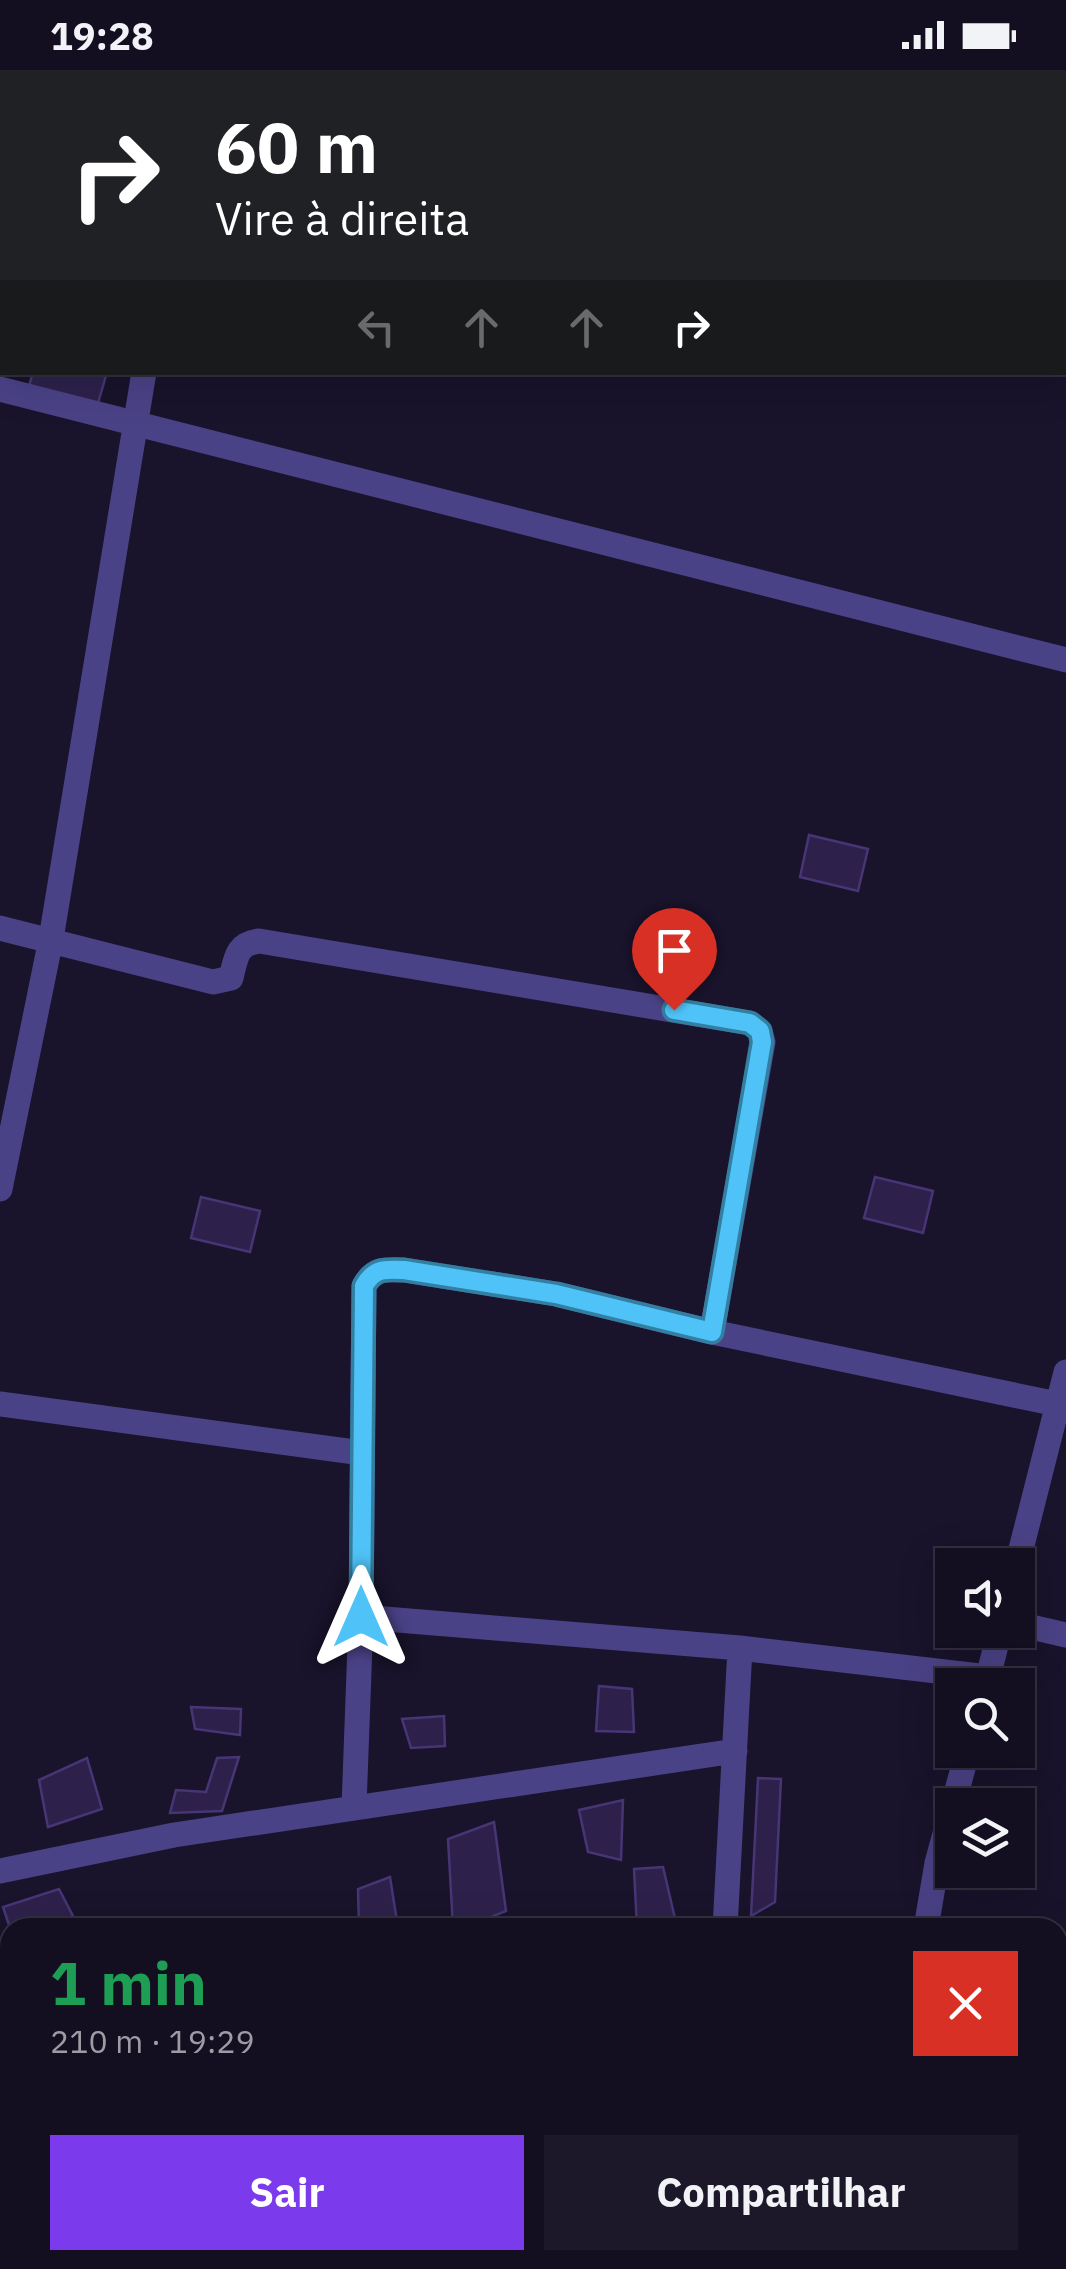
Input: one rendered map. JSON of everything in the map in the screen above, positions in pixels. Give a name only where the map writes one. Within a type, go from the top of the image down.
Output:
[{"type":"street","points":[[0,1189],[51,940],[143,375]]},
{"type":"street","points":[[0,389],[1066,660]]},
{"type":"street","points":[[0,928],[213,982],[231,978],[239,948],[246,942],[259,941],[750,1023],[760,1031],[762,1042],[712,1332]]},
{"type":"street","points":[[354,1807],[361,1617],[364,1286],[370,1274],[383,1269],[556,1294],[712,1332],[1057,1404]]},
{"type":"street","points":[[1021,1548],[1066,1372]]},
{"type":"street","points":[[0,1404],[362,1453]]},
{"type":"street","points":[[361,1617],[740,1648],[935,1674]]},
{"type":"street","points":[[1035,1628],[1066,1635]]},
{"type":"street","points":[[726,1918],[740,1648]]},
{"type":"street","points":[[0,1871],[174,1835],[735,1751]]},
{"type":"street","points":[[928,1918],[935,1875]]},
{"type":"building","points":[[32,375],[106,375],[96,410],[28,390]]},
{"type":"building","points":[[809,835],[868,849],[858,891],[800,877]]},
{"type":"building","points":[[875,1177],[933,1191],[923,1233],[864,1218]]},
{"type":"building","points":[[201,1197],[260,1211],[250,1252],[191,1238]]},
{"type":"building","points":[[599,1686],[632,1689],[634,1732],[596,1731]]},
{"type":"building","points":[[191,1707],[241,1709],[240,1735],[195,1729]]},
{"type":"building","points":[[444,1716],[445,1746],[411,1748],[402,1719]]},
{"type":"building","points":[[239,1757],[222,1811],[170,1813],[176,1790],[206,1792],[217,1758]]},
{"type":"building","points":[[87,1758],[102,1809],[48,1827],[39,1780]]},
{"type":"building","points":[[758,1778],[781,1779],[775,1902],[751,1916]]},
{"type":"building","points":[[623,1800],[621,1860],[588,1852],[579,1810]]},
{"type":"building","points":[[494,1822],[506,1911],[489,1918],[452,1918],[448,1839]]},
{"type":"building","points":[[663,1867],[675,1918],[636,1918],[634,1869]]},
{"type":"building","points":[[390,1877],[396,1918],[359,1918],[358,1889]]},
{"type":"building","points":[[59,1889],[73,1916],[7,1918],[3,1907]]},
{"type":"route","points":[[361,1617],[364,1286],[370,1274],[383,1269],[404,1270],[556,1294],[712,1332],[762,1042],[760,1031],[750,1023],[674,1010]]}]
